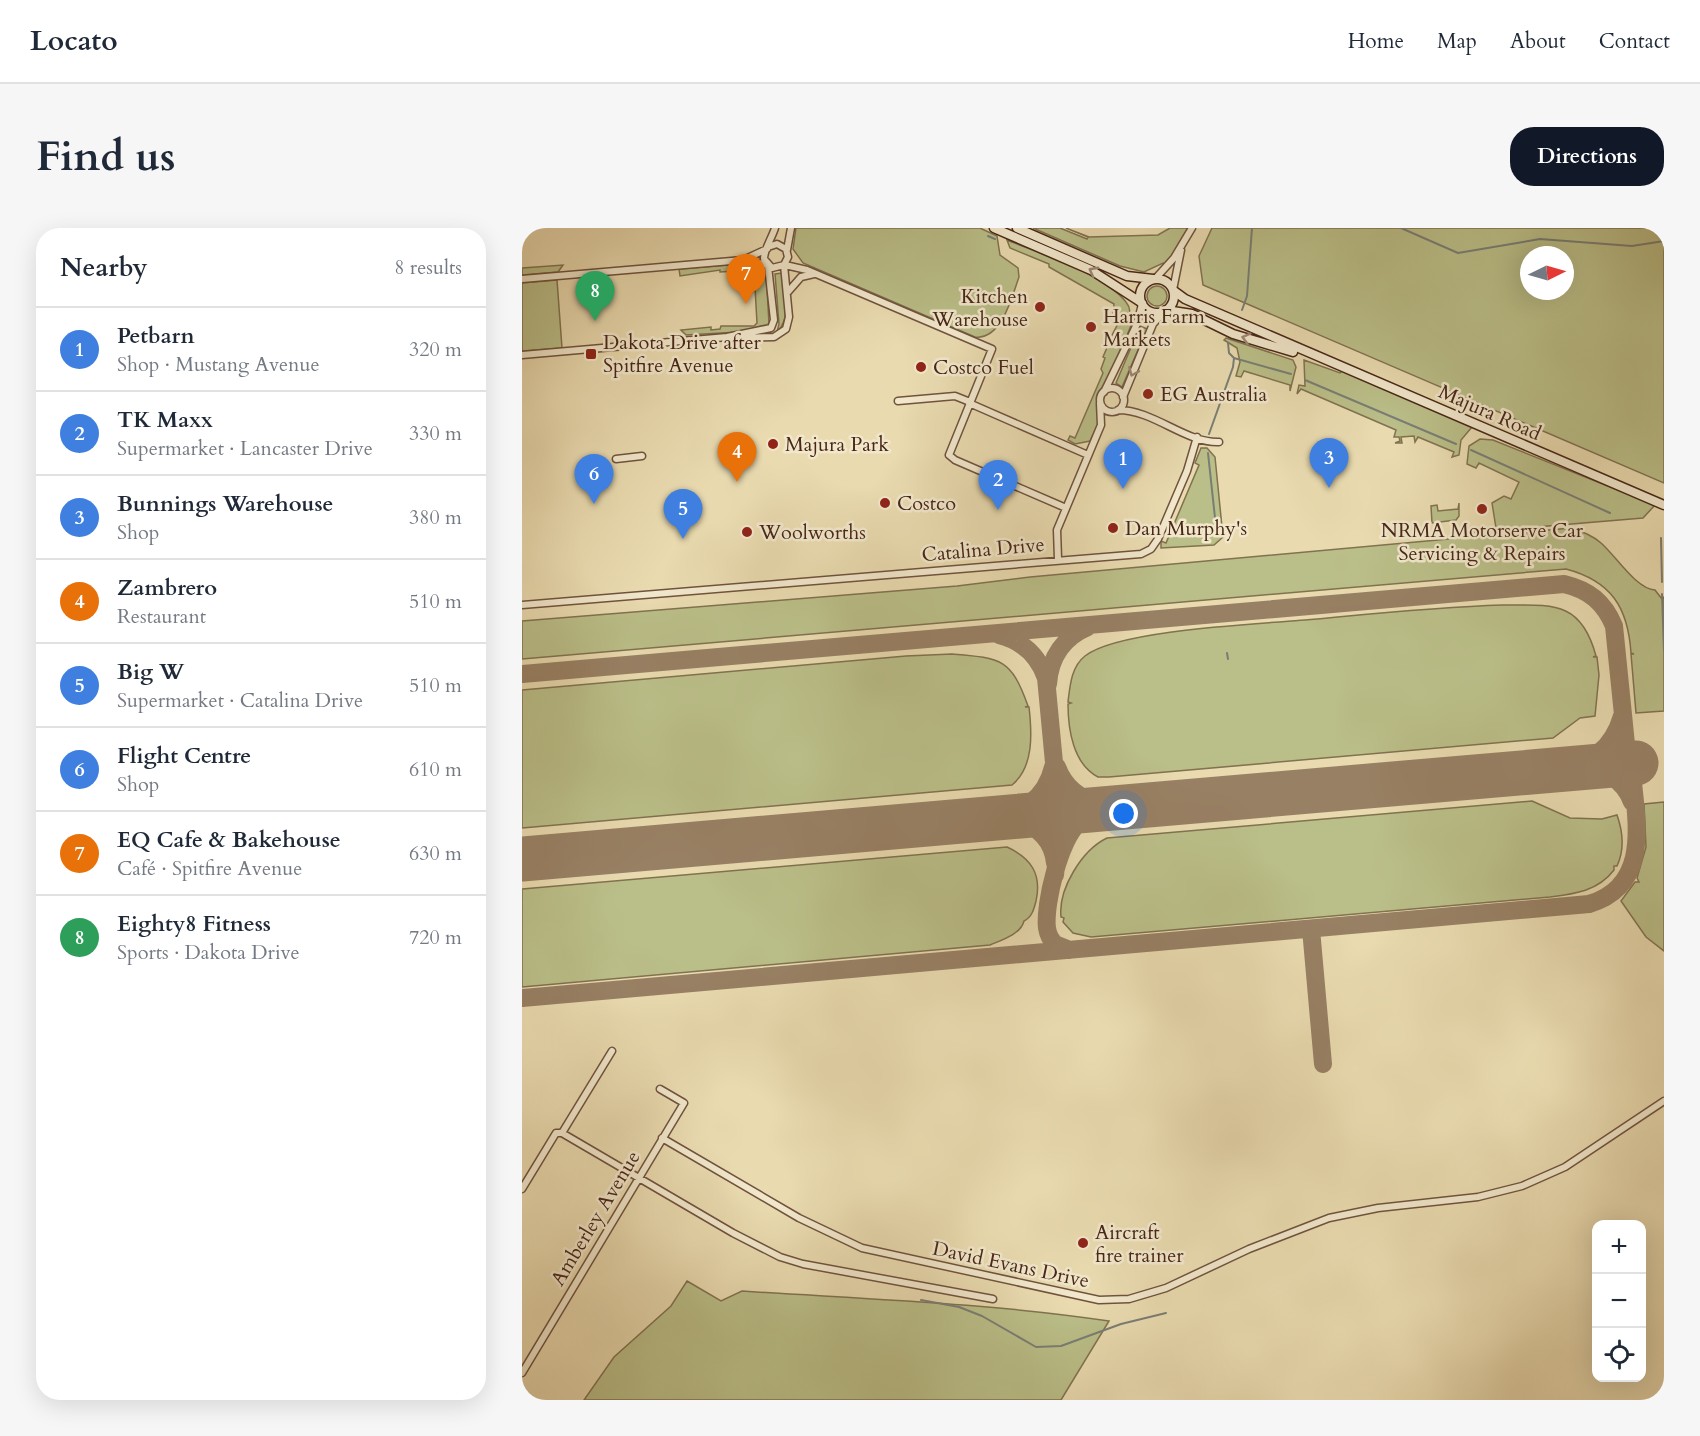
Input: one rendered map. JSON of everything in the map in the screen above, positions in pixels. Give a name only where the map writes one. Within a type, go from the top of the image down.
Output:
[{"type":"main road","points":[[994,228],[1091,270],[1142,303],[1150,311],[1165,311],[1173,302],[1174,290],[1167,282],[1129,277],[1017,228]]},
{"type":"main road","points":[[1142,303],[1142,288],[1154,279]]},
{"type":"main road","name":"Majura Road","points":[[1174,290],[1185,299],[1303,352],[1664,505]]},
{"type":"main road","name":"Majura Road","points":[[1165,311],[1192,314],[1239,336],[1303,352]]},
{"type":"street","points":[[727,337],[773,326],[768,265],[764,255],[775,228]]},
{"type":"street","points":[[522,355],[727,337],[765,337],[783,333],[789,320],[785,265],[791,228]]},
{"type":"street","points":[[1154,279],[1167,268],[1192,228]]},
{"type":"street","points":[[743,260],[779,244],[807,270]]},
{"type":"street","points":[[1174,290],[1183,244]]},
{"type":"street","points":[[522,279],[743,260],[777,269],[785,265],[819,275],[992,349],[949,450],[952,458],[1066,508]]},
{"type":"street","points":[[787,293],[801,277],[819,275]]},
{"type":"street","points":[[1101,425],[1100,402],[1137,324],[1142,303]]},
{"type":"street","points":[[1058,559],[1056,531],[1088,455],[1101,425],[1117,411],[1153,324],[1165,311]]},
{"type":"street","points":[[1104,392],[1113,389],[1137,411],[1197,437],[1219,442]]},
{"type":"street","points":[[898,401],[955,396],[1088,455]]},
{"type":"street","points":[[1100,402],[1106,411],[1137,411]]},
{"type":"street","name":"Catalina Drive","points":[[522,605],[1138,554],[1152,549],[1185,477],[1197,437]]},
{"type":"street","points":[[616,459],[642,456]]},
{"type":"street","points":[[562,1133],[612,1051]]},
{"type":"street","name":"Amberley Avenue","points":[[522,1373],[684,1103],[660,1089]]},
{"type":"street","name":"David Evans Drive","points":[[662,1138],[799,1218],[862,1248],[1098,1300],[1129,1299],[1167,1288],[1249,1250],[1329,1218],[1378,1208],[1478,1197],[1522,1186],[1565,1167],[1664,1101]]},
{"type":"street","points":[[522,1189],[556,1133],[562,1133],[728,1230],[780,1257],[803,1264],[993,1299]]},
{"type":"green space","points":[[796,228],[980,228],[997,236],[1000,255],[1018,268],[1019,277],[999,324],[992,332],[975,337],[803,263],[793,249]]},
{"type":"green space","points":[[1033,228],[1060,228],[1087,239],[1088,237],[1066,228],[1089,237],[1158,235],[1170,228],[1188,228],[1166,265],[1163,263],[1144,272],[1120,266]]},
{"type":"green space","points":[[1212,228],[1664,228],[1664,483],[1203,285],[1199,256]]},
{"type":"green space","points":[[1007,240],[1071,265],[1116,292],[1128,304],[1129,320],[1132,323],[1124,343],[1111,337],[1121,318],[1113,313],[1114,304],[1049,267],[1049,264],[1010,248]]},
{"type":"green space","points":[[752,263],[761,265],[766,270],[769,324],[739,332],[686,335],[681,330],[711,327],[711,330],[720,329],[721,326],[754,326],[757,323],[754,270],[720,272],[720,270],[680,276],[679,269]]},
{"type":"green space","points":[[563,265],[558,272],[522,275],[522,268]]},
{"type":"green space","points":[[782,273],[786,312],[782,326],[777,332],[779,324],[775,274]]},
{"type":"green space","points":[[557,280],[562,348],[522,351],[522,283]]},
{"type":"green space","points":[[1153,286],[1161,286],[1167,292],[1167,300],[1161,306],[1153,306],[1147,300],[1147,292]]},
{"type":"green space","points":[[1140,326],[1147,329],[1122,387],[1116,383]]},
{"type":"green space","points":[[1111,338],[1119,342],[1117,347],[1121,349],[1106,384],[1097,396],[1099,422],[1090,441],[1075,444],[1068,440],[1070,436],[1075,438],[1103,373],[1101,369],[1105,358],[1103,357]]},
{"type":"green space","points":[[1226,338],[1293,360],[1296,367],[1290,391],[1290,385],[1244,371],[1241,377],[1236,376],[1240,362],[1237,348],[1224,340]]},
{"type":"green space","points":[[1304,360],[1340,373],[1342,371],[1472,427],[1461,440],[1459,455],[1452,457],[1454,452],[1418,437],[1415,442],[1414,436],[1401,437],[1402,443],[1395,443],[1400,441],[1399,437],[1394,437],[1396,430],[1301,389],[1297,394],[1299,385],[1305,386]]},
{"type":"green space","points":[[1480,439],[1493,440],[1655,505],[1643,518],[1463,533],[1463,531],[1496,528],[1492,503],[1504,496],[1511,499],[1519,482],[1479,463],[1476,468],[1467,464],[1469,446]]},
{"type":"green space","points":[[1201,448],[1207,448],[1215,457],[1223,537],[1214,545],[1161,548],[1161,541],[1166,543],[1199,465],[1195,463]]},
{"type":"green space","points":[[1459,503],[1459,516],[1456,520],[1432,523],[1431,506],[1437,505],[1438,511],[1458,509]]},
{"type":"green space","points":[[1571,528],[1598,540],[1634,578],[1655,590],[1662,599],[1664,597],[1664,711],[1636,713],[1631,654],[1634,654],[1631,653],[1626,622],[1621,609],[1606,589],[1595,581],[1566,569],[522,659],[522,621],[957,586],[1030,577]]},
{"type":"green space","points":[[1502,605],[1550,606],[1573,615],[1582,624],[1596,656],[1593,657],[1597,657],[1599,675],[1595,716],[1580,718],[1553,738],[1109,777],[1098,777],[1090,771],[1083,764],[1074,745],[1069,724],[1068,704],[1071,703],[1068,702],[1072,677],[1080,660],[1102,647],[1156,634],[1223,626]]},
{"type":"green space","points":[[952,654],[982,657],[1002,664],[1016,678],[1022,690],[1028,706],[1025,707],[1029,707],[1030,749],[1024,769],[1012,785],[522,828],[522,690],[906,656]]},
{"type":"green space","points":[[1532,801],[1570,818],[1602,819],[1617,815],[1622,834],[1622,847],[1617,866],[1614,866],[1614,870],[1608,877],[1585,890],[1550,897],[1091,937],[1073,933],[1061,917],[1063,895],[1074,871],[1089,851],[1107,838]]},
{"type":"green space","points":[[1664,802],[1664,951],[1646,937],[1621,901],[1635,882],[1639,882],[1637,878],[1646,847],[1644,804]]},
{"type":"green space","points":[[1007,847],[1022,856],[1033,868],[1037,883],[1036,901],[1031,915],[1019,930],[990,945],[522,987],[522,889]]},
{"type":"green space","points":[[687,1281],[721,1301],[742,1291],[972,1306],[1109,1321],[1061,1400],[584,1400],[614,1357],[671,1306]]},
{"type":"waterway","points":[[1242,310],[1247,296],[1252,228]]},
{"type":"waterway","points":[[1401,228],[1458,253],[1540,239],[1632,246],[1664,241]]},
{"type":"waterway","points":[[988,236],[995,239]]},
{"type":"waterway","points":[[1209,434],[1233,367],[1234,358],[1229,353],[1228,343]]},
{"type":"waterway","points":[[1234,358],[1291,374]]},
{"type":"waterway","points":[[1305,380],[1456,444]]},
{"type":"waterway","points":[[1471,450],[1610,513]]},
{"type":"waterway","points":[[1208,453],[1216,527]]},
{"type":"waterway","points":[[1661,538],[1662,582]]},
{"type":"waterway","points":[[1662,594],[1664,651]]},
{"type":"waterway","points":[[1227,653],[1228,659]]},
{"type":"waterway","points":[[921,1300],[959,1307],[982,1316],[1036,1347],[1061,1346],[1121,1324],[1166,1313]]},
{"type":"taxiway","points":[[522,674],[1564,584],[1595,598],[1614,626],[1628,764]]},
{"type":"taxiway","points":[[1048,684],[1052,665],[1060,649],[1072,636],[1088,627]]},
{"type":"taxiway","points":[[999,635],[1015,641],[1028,650],[1039,662],[1046,678],[1060,826],[1055,875]]},
{"type":"taxiway","points":[[1558,769],[1581,763],[1599,753],[1612,738],[1622,716]]},
{"type":"taxiway","points":[[522,998],[1589,904],[1610,895],[1624,881],[1632,865],[1637,825],[1631,763]]},
{"type":"taxiway","points":[[990,818],[1012,814],[1030,803],[1044,788],[1053,767]]},
{"type":"taxiway","points":[[1057,767],[1065,782],[1089,801],[1120,806],[1168,803]]},
{"type":"taxiway","points":[[1578,767],[1596,770],[1611,776],[1623,787],[1632,802]]},
{"type":"taxiway","points":[[1070,950],[1055,944],[1047,928],[1048,904],[1060,857],[1072,831],[1084,819],[1102,811],[1127,807]]},
{"type":"taxiway","points":[[1003,817],[1022,822],[1038,830],[1049,844],[1055,863]]},
{"type":"taxiway","points":[[1311,929],[1323,1064]]},
{"type":"runway","points":[[522,859],[1636,763]]},
{"type":"place","name":"EQ Cafe & Bakehouse","points":[[746,304]]},
{"type":"place","name":"Kitchen Warehouse","points":[[1040,307]]},
{"type":"place","name":"Eighty8 Fitness","points":[[595,321]]},
{"type":"place","name":"Harris Farm Markets","points":[[1091,327]]},
{"type":"place","name":"Dakota Drive after Spitfire Avenue","points":[[591,354]]},
{"type":"place","name":"Costco Fuel","points":[[921,367]]},
{"type":"place","name":"EG Australia","points":[[1148,394]]},
{"type":"place","name":"Majura Park","points":[[773,444]]},
{"type":"place","name":"Zambrero","points":[[737,482]]},
{"type":"place","name":"Bunnings Warehouse","points":[[1329,488]]},
{"type":"place","name":"Petbarn","points":[[1123,489]]},
{"type":"place","name":"Costco","points":[[885,503]]},
{"type":"place","name":"Flight Centre","points":[[594,504]]},
{"type":"place","name":"NRMA Motorserve Car Servicing & Repairs","points":[[1482,509]]},
{"type":"place","name":"TK Maxx","points":[[998,510]]},
{"type":"place","name":"Dan Murphy's","points":[[1113,528]]},
{"type":"place","name":"Woolworths","points":[[747,532]]},
{"type":"place","name":"Big W","points":[[683,539]]},
{"type":"place","name":"Aircraft fire trainer","points":[[1083,1243]]}]
